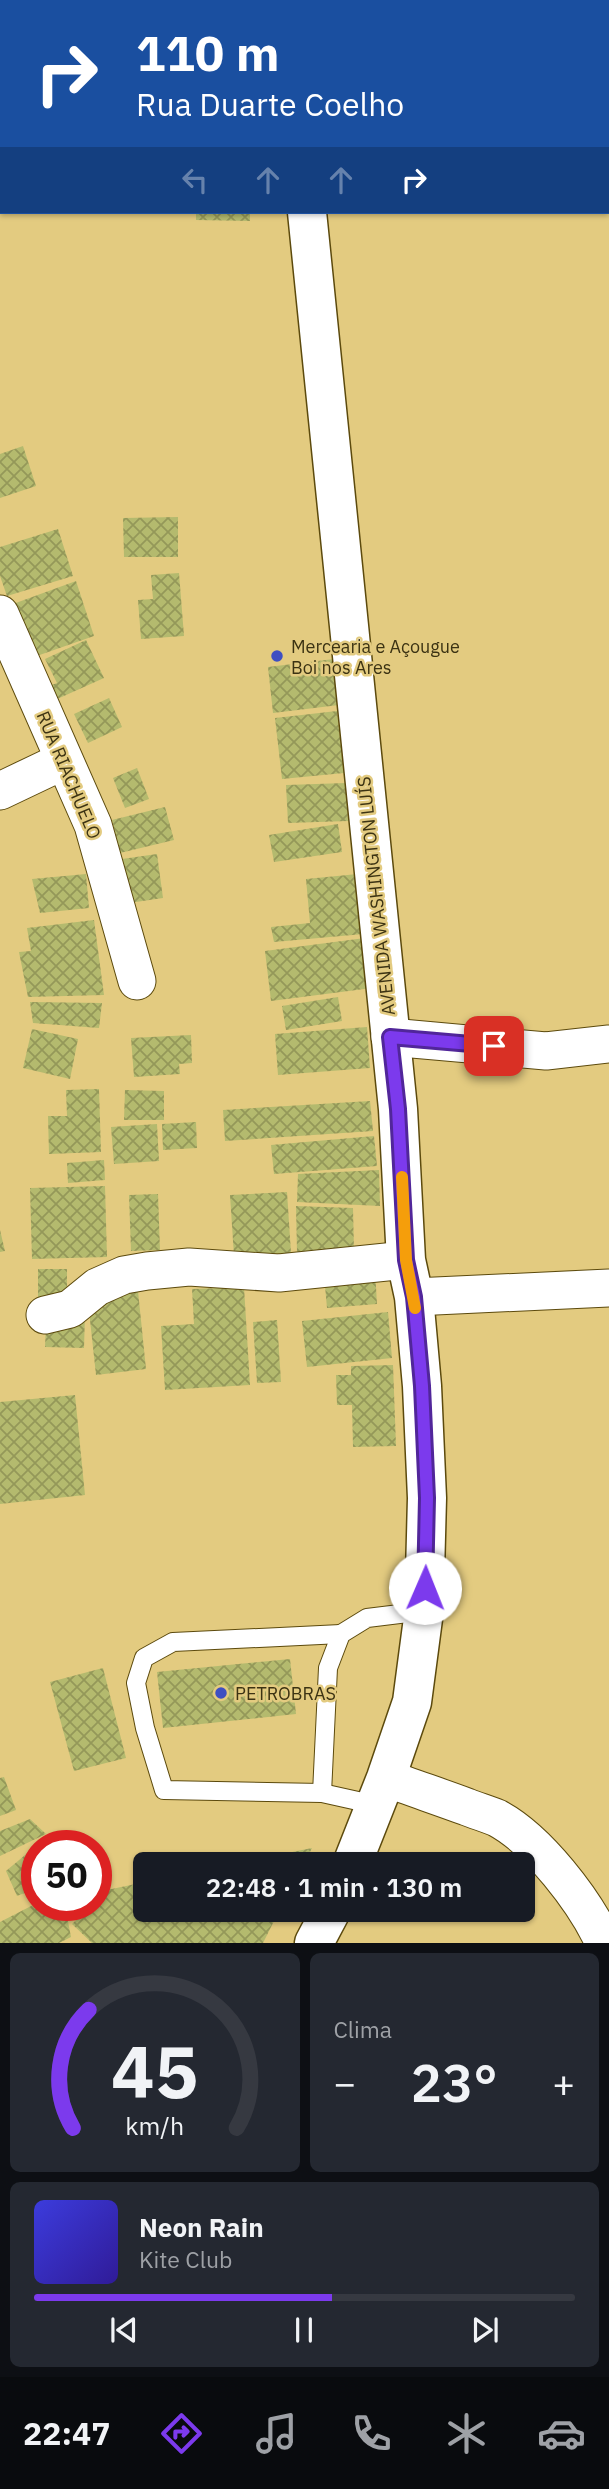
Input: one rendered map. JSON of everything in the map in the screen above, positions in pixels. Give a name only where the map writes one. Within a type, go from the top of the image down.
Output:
[{"type":"main road","name":"AVENIDA WASHINGTON LUÍS","points":[[307,214],[398,1109],[406,1260],[414,1297],[422,1386],[427,1498],[424,1611],[412,1702],[357,1852]]},
{"type":"main road","points":[[314,1943],[325,1922]]},
{"type":"street","name":"RUA RIACHUELO","points":[[0,614],[93,825],[137,981]]},
{"type":"street","points":[[0,791],[63,761]]},
{"type":"street","points":[[390,1037],[546,1051],[609,1044]]},
{"type":"street","points":[[45,1315],[70,1309],[97,1287],[124,1275],[147,1271],[189,1267],[279,1273],[406,1260]]},
{"type":"street","points":[[414,1297],[609,1288]]},
{"type":"street","points":[[381,1792],[497,1818],[520,1835],[571,1890],[592,1917],[604,1943]]},
{"type":"lane","points":[[381,1792],[164,1790],[145,1728],[136,1683],[144,1658],[173,1642],[341,1634],[367,1618],[424,1611]]},
{"type":"lane","points":[[322,1793],[328,1668],[341,1634]]},
{"type":"building","points":[[196,214],[250,214],[250,221],[196,220]]},
{"type":"building","points":[[23,446],[36,486],[0,498],[0,454]]},
{"type":"building","points":[[178,517],[178,557],[124,557],[123,518]]},
{"type":"building","points":[[58,529],[73,576],[7,596],[0,576],[0,547]]},
{"type":"building","points":[[179,573],[184,636],[141,639],[138,600],[153,599],[151,575]]},
{"type":"building","points":[[76,581],[94,636],[31,658],[13,604]]},
{"type":"building","points":[[86,640],[104,678],[55,700],[49,686],[57,683],[45,659]]},
{"type":"building","points":[[334,659],[339,705],[273,713],[268,667]]},
{"type":"building","points":[[109,698],[122,727],[88,743],[74,714]]},
{"type":"building","points":[[337,711],[344,773],[282,779],[275,718]]},
{"type":"building","points":[[137,768],[149,799],[125,808],[113,778]]},
{"type":"building","points":[[346,783],[348,821],[288,823],[286,785]]},
{"type":"building","points":[[165,807],[174,840],[120,853],[112,820]]},
{"type":"building","points":[[338,824],[342,852],[274,862],[269,835]]},
{"type":"building","points":[[157,854],[163,898],[129,903],[122,859]]},
{"type":"building","points":[[368,873],[375,933],[274,942],[271,927],[310,923],[306,879]]},
{"type":"building","points":[[86,874],[89,908],[40,913],[32,879]]},
{"type":"building","points":[[94,920],[104,995],[28,997],[19,952],[31,951],[27,928]]},
{"type":"building","points":[[365,938],[372,988],[271,1001],[265,951]]},
{"type":"building","points":[[338,997],[342,1021],[286,1030],[282,1006]]},
{"type":"building","points":[[30,1002],[102,1003],[99,1028],[33,1023]]},
{"type":"building","points":[[367,1027],[370,1068],[278,1075],[275,1034]]},
{"type":"building","points":[[32,1029],[78,1039],[70,1079],[23,1068]]},
{"type":"building","points":[[191,1035],[192,1063],[179,1064],[180,1074],[134,1077],[131,1038]]},
{"type":"building","points":[[99,1089],[101,1152],[49,1154],[48,1116],[67,1116],[66,1090]]},
{"type":"building","points":[[125,1090],[164,1091],[164,1120],[124,1120]]},
{"type":"building","points":[[370,1101],[373,1131],[225,1141],[223,1110]]},
{"type":"building","points":[[196,1122],[197,1148],[163,1150],[162,1124]]},
{"type":"building","points":[[157,1124],[159,1161],[114,1164],[111,1127]]},
{"type":"building","points":[[374,1136],[377,1166],[274,1174],[271,1145]]},
{"type":"building","points":[[104,1160],[105,1180],[68,1183],[67,1163]]},
{"type":"building","points":[[379,1170],[380,1206],[297,1202],[298,1174]]},
{"type":"building","points":[[105,1186],[107,1257],[32,1259],[30,1188]]},
{"type":"building","points":[[287,1192],[291,1253],[234,1256],[230,1195]]},
{"type":"building","points":[[158,1194],[160,1250],[131,1251],[129,1195]]},
{"type":"building","points":[[296,1206],[353,1208],[354,1251],[297,1252]]},
{"type":"building","points":[[0,1230],[5,1251],[0,1252]]},
{"type":"building","points":[[38,1269],[67,1269],[67,1304],[38,1304]]},
{"type":"building","points":[[375,1270],[377,1304],[327,1308],[324,1275]]},
{"type":"building","points":[[244,1287],[250,1385],[165,1390],[161,1326],[194,1324],[192,1289]]},
{"type":"building","points":[[138,1291],[146,1369],[96,1375],[89,1311],[105,1295]]},
{"type":"building","points":[[388,1312],[392,1358],[307,1367],[302,1321]]},
{"type":"building","points":[[85,1314],[84,1348],[45,1347],[46,1324]]},
{"type":"building","points":[[277,1320],[281,1382],[257,1383],[253,1322]]},
{"type":"building","points":[[393,1365],[396,1446],[353,1447],[352,1405],[337,1405],[336,1375],[351,1375],[351,1366]]},
{"type":"building","points":[[75,1395],[85,1495],[0,1504],[0,1402]]},
{"type":"building","points":[[290,1659],[296,1714],[163,1728],[157,1672]]},
{"type":"building","points":[[103,1668],[126,1758],[74,1771],[50,1682]]},
{"type":"building","points":[[4,1777],[16,1810],[0,1816],[0,1778]]},
{"type":"building","points":[[30,1819],[42,1830],[21,1830],[21,1846],[0,1856],[0,1831]]},
{"type":"building","points":[[312,1848],[310,1852],[292,1852]]},
{"type":"building","points":[[21,1858],[21,1894],[17,1896],[6,1871]]},
{"type":"building","points":[[133,1885],[133,1922],[274,1922],[263,1943],[92,1943],[72,1924],[75,1921],[112,1921],[112,1889]]},
{"type":"building","points":[[21,1911],[21,1921],[68,1921],[71,1937],[59,1943],[0,1943],[0,1922]]},
{"type":"slow traffic","points":[[402,1177],[406,1260],[415,1308]]},
{"type":"place","name":"Mercearia e Açougue Boi nos Ares","points":[[277,656]]},
{"type":"place","name":"PETROBRAS","points":[[221,1693]]},
{"type":"route","points":[[425,1588],[427,1498],[422,1386],[414,1297],[406,1260],[398,1109],[390,1037],[494,1046]]}]
